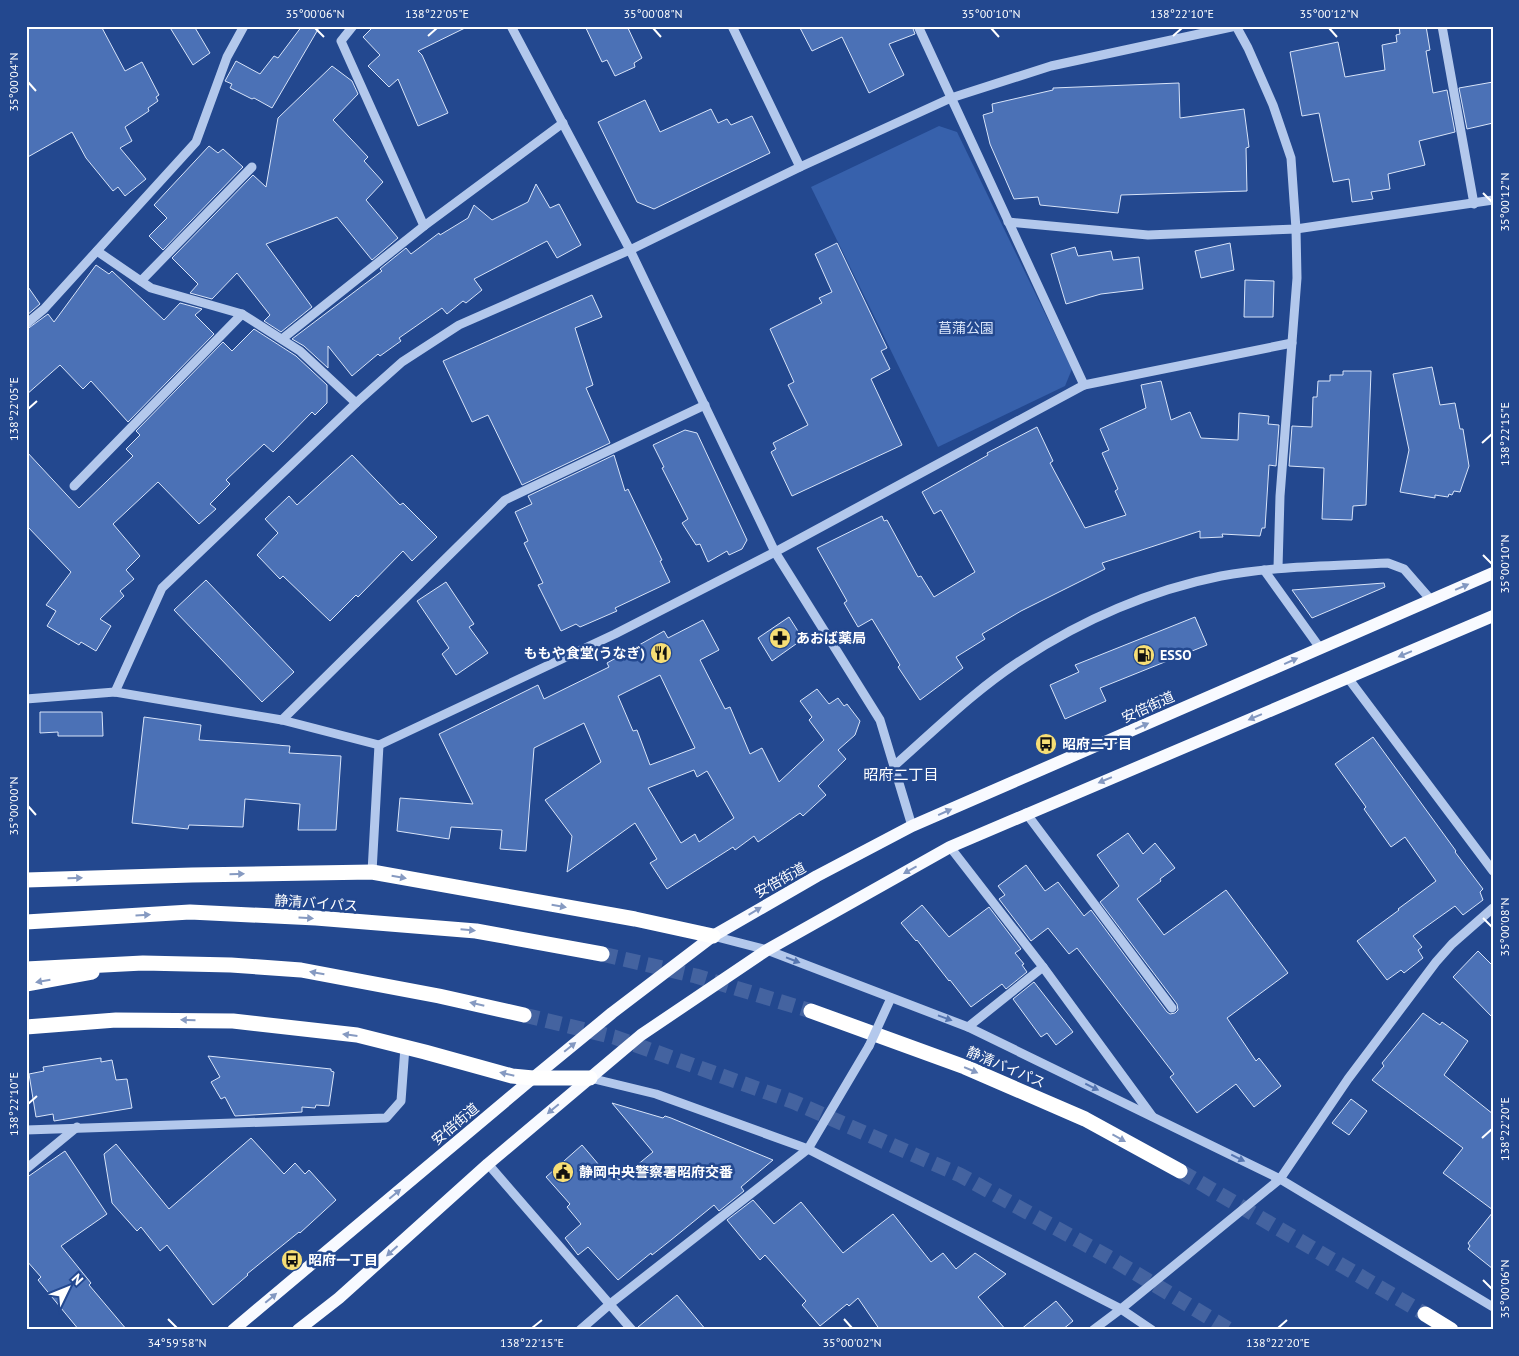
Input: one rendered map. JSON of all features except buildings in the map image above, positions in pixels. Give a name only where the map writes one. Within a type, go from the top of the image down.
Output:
[{"type":"highway","points":[[26,880],[192,874],[372,872],[635,919],[713,936]]},
{"type":"highway","name":"静清バイパス","points":[[26,922],[190,912],[316,918],[476,931],[602,954]]},
{"type":"highway","points":[[26,984],[143,963]]},
{"type":"highway","points":[[26,969],[143,963],[231,965],[301,970],[440,996],[524,1015]]},
{"type":"highway","name":"静清バイパス","points":[[811,1011],[965,1067],[1085,1119],[1180,1171]]},
{"type":"highway","points":[[26,1027],[116,1020],[232,1021],[357,1035],[512,1076],[590,1078]]},
{"type":"highway","points":[[1425,1314],[1451,1330]]},
{"type":"main road","name":"安倍街道","points":[[234,1330],[612,1013],[713,936],[800,886],[912,826],[1493,574]]},
{"type":"main road","points":[[298,1330],[339,1298],[488,1164],[641,1035],[767,950],[950,847],[1026,813],[1493,616]]},
{"type":"street","points":[[26,324],[44,308],[98,251],[196,142],[227,57],[244,26]]},
{"type":"street","points":[[353,26],[341,41],[424,226]]},
{"type":"street","points":[[511,26],[630,250],[775,552],[880,720],[912,826]]},
{"type":"street","points":[[732,26],[800,167]]},
{"type":"street","points":[[918,26],[1084,385]]},
{"type":"street","points":[[115,692],[162,588],[356,403],[402,362],[459,325],[630,250],[800,167],[951,98],[1050,66],[1236,26],[1248,48],[1273,105],[1291,158],[1297,278],[1280,496],[1278,568]]},
{"type":"street","points":[[1442,26],[1474,204]]},
{"type":"street","points":[[282,339],[424,226],[563,123]]},
{"type":"street","points":[[141,281],[252,166]]},
{"type":"street","points":[[1008,222],[1148,235],[1296,229],[1493,200]]},
{"type":"street","points":[[98,251],[152,288],[242,314],[300,351],[356,403]]},
{"type":"street","points":[[74,486],[242,314]]},
{"type":"street","points":[[26,699],[115,692],[282,720],[379,745],[615,634],[775,552],[1084,385],[1292,343]]},
{"type":"street","points":[[282,720],[505,500],[704,405]]},
{"type":"street","points":[[894,766],[973,696],[1022,659],[1066,633],[1109,611],[1179,586],[1222,576],[1278,568],[1388,563],[1404,569],[1431,600]]},
{"type":"street","points":[[1264,570],[1320,648]]},
{"type":"street","points":[[1348,678],[1493,871]]},
{"type":"street","points":[[372,872],[379,745]]},
{"type":"street","points":[[1026,813],[1172,1008]]},
{"type":"street","points":[[950,847],[1043,967],[1153,1117]]},
{"type":"street","points":[[1093,1330],[1280,1179],[1348,1079],[1436,962],[1452,944],[1493,908]]},
{"type":"street","points":[[713,936],[767,950],[968,1027],[1280,1179],[1493,1307]]},
{"type":"street","points":[[968,1027],[1043,967]]},
{"type":"street","points":[[580,1330],[610,1304],[808,1149],[869,1046],[891,998]]},
{"type":"street","points":[[26,1130],[386,1118],[401,1101],[405,1047]]},
{"type":"street","points":[[590,1078],[656,1094],[808,1149],[1121,1309],[1152,1330]]},
{"type":"street","points":[[26,1169],[77,1127]]},
{"type":"street","points":[[488,1164],[632,1330]]},
{"type":"green space","name":"菖蒲公園","points":[[939,126],[957,132],[1072,369],[1065,386],[938,447],[811,187]]},
{"type":"tunnel","points":[[602,954],[696,976],[811,1011]]},
{"type":"tunnel","points":[[524,1015],[614,1037],[794,1102],[960,1175],[1112,1259],[1230,1330]]},
{"type":"tunnel","points":[[1180,1171],[1425,1314]]},
{"type":"place","name":"あおば薬局","points":[[780,638]]},
{"type":"place","name":"ももや食堂(うなぎ)","points":[[661,653]]},
{"type":"place","name":"ESSO","points":[[1144,655]]},
{"type":"place","name":"昭府二丁目","points":[[1046,744]]},
{"type":"place","name":"静岡中央警察署昭府交番","points":[[563,1172]]},
{"type":"place","name":"昭府一丁目","points":[[292,1260]]},
{"type":"district","name":"昭府二丁目","points":[[901,775]]}]
